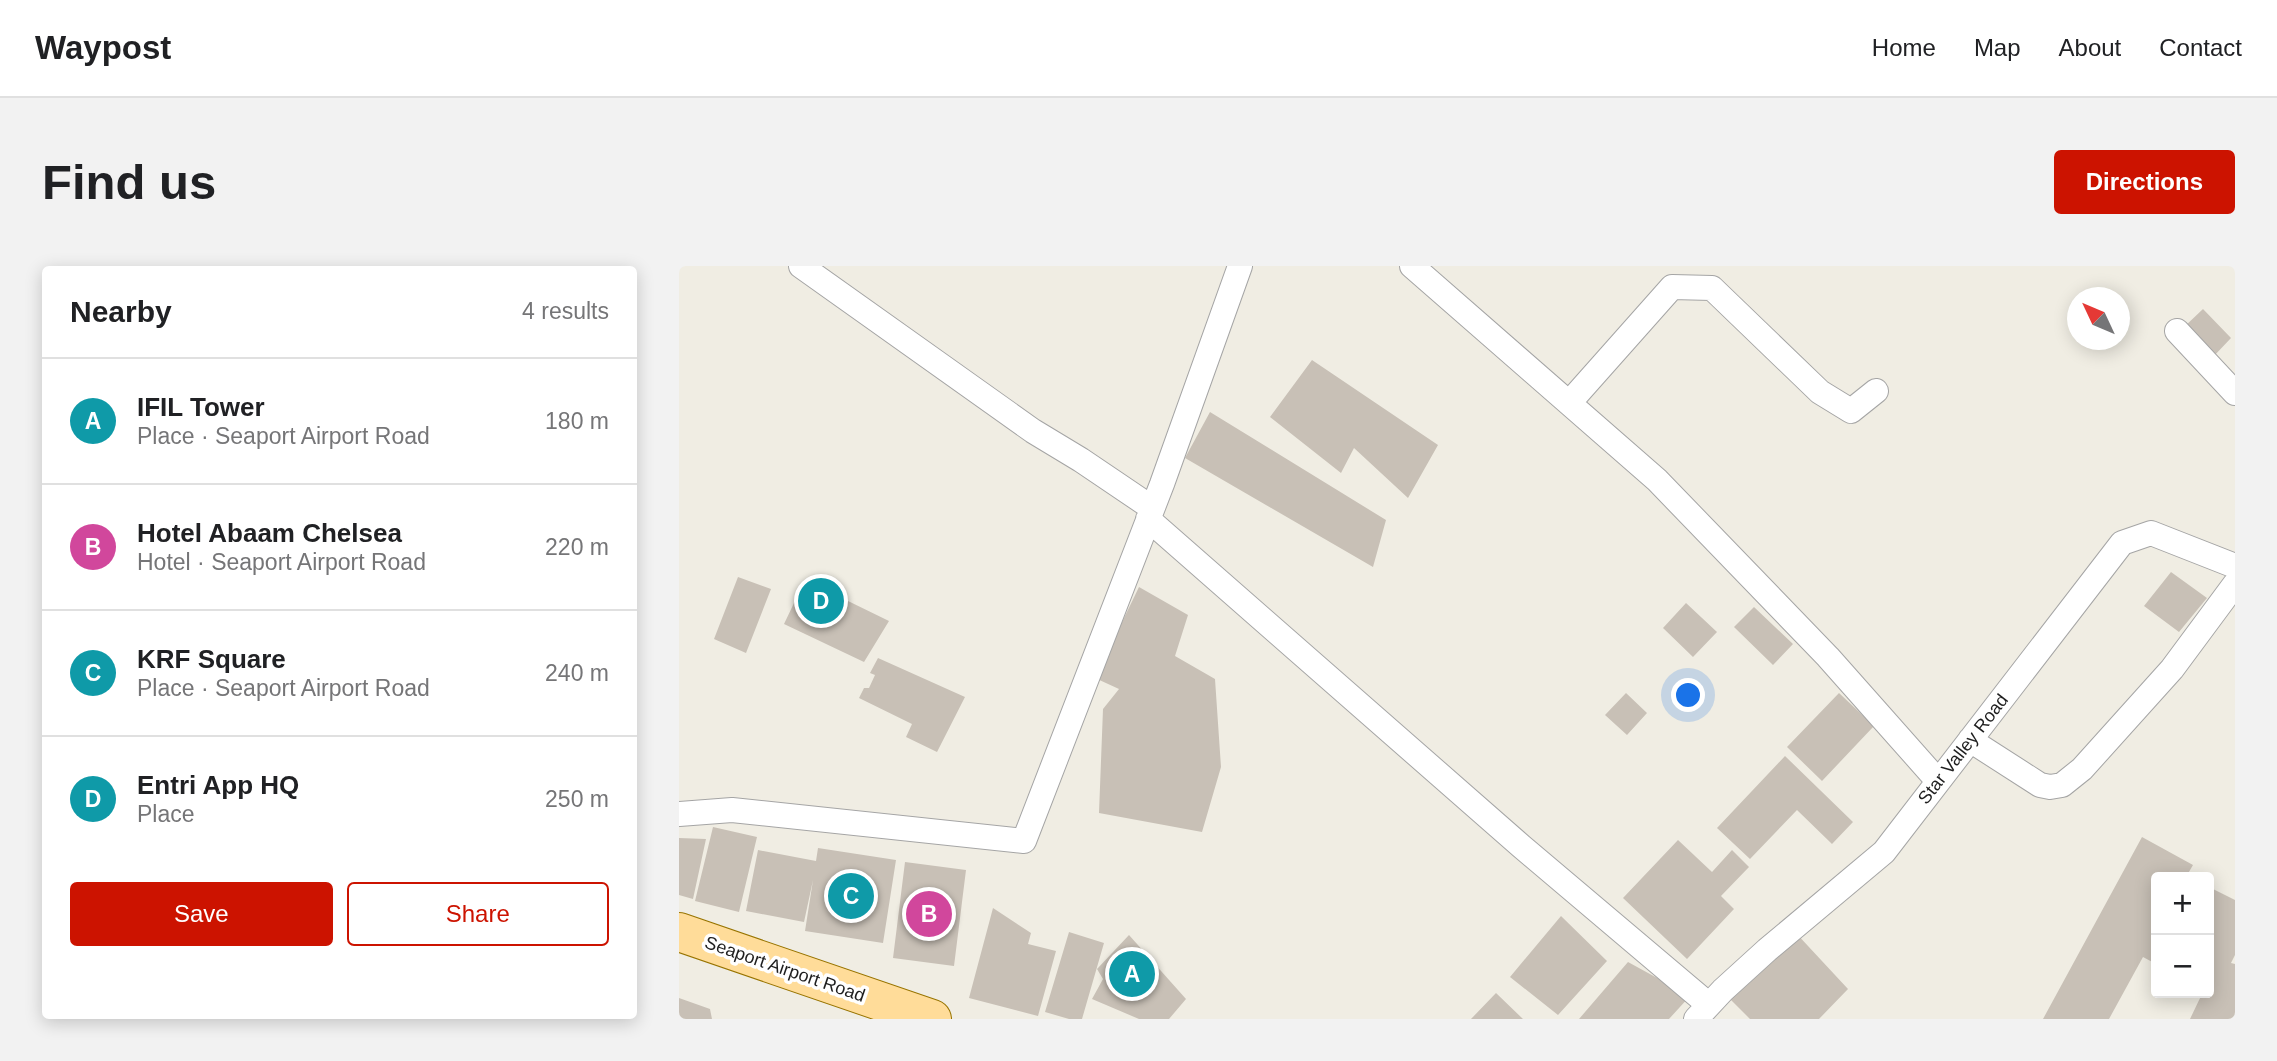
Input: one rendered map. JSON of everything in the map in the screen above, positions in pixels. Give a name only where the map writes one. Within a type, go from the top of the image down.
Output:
[{"type":"main road","name":"Seaport Airport Road","points":[[679,932],[932,1019]]},
{"type":"street","points":[[800,266],[1033,431],[1081,460],[1150,513],[1702,1012]]},
{"type":"street","points":[[679,814],[732,810],[1024,841],[1241,266]]},
{"type":"street","points":[[1412,266],[1657,480],[1828,657],[1938,781]]},
{"type":"street","points":[[1569,403],[1672,287],[1712,288],[1820,392],[1851,411],[1876,391]]},
{"type":"street","points":[[2177,331],[2231,381]]},
{"type":"street","name":"Star Valley Road","points":[[1702,1012],[1767,950],[1884,852],[2122,543],[2151,533],[2235,566]]},
{"type":"street","points":[[1970,740],[2040,785],[2062,785],[2082,769],[2172,669],[2235,584]]},
{"type":"building","points":[[2203,309],[2231,338],[2213,357],[2183,328]]},
{"type":"building","points":[[1312,360],[1438,445],[1408,498],[1354,448],[1341,473],[1270,417]]},
{"type":"building","points":[[1210,412],[1386,520],[1373,567],[1185,458]]},
{"type":"building","points":[[2171,572],[2207,598],[2179,632],[2144,606]]},
{"type":"building","points":[[738,577],[771,589],[746,653],[714,639]]},
{"type":"building","points":[[805,580],[889,621],[864,662],[784,624]]},
{"type":"building","points":[[1139,587],[1188,615],[1175,656],[1215,679],[1221,767],[1202,832],[1099,813],[1103,709],[1119,689],[1095,678]]},
{"type":"building","points":[[1686,603],[1717,632],[1693,657],[1663,628]]},
{"type":"building","points":[[1754,607],[1793,644],[1773,665],[1734,627]]},
{"type":"building","points":[[878,658],[965,697],[937,752],[906,737],[912,724],[859,698],[864,688],[869,688],[875,675],[870,673]]},
{"type":"building","points":[[1626,693],[1647,713],[1627,735],[1605,715]]},
{"type":"building","points":[[1839,693],[1874,726],[1822,781],[1787,747]]},
{"type":"building","points":[[1785,756],[1853,822],[1832,844],[1797,810],[1750,859],[1717,828]]},
{"type":"building","points":[[713,827],[757,837],[739,912],[695,901]]},
{"type":"building","points":[[2142,837],[2193,865],[2189,872],[2151,872],[2151,961],[2143,957],[2109,1019],[2043,1019]]},
{"type":"building","points":[[679,838],[706,839],[693,899],[679,895]]},
{"type":"building","points":[[1678,840],[1712,872],[1732,850],[1749,867],[1721,896],[1734,909],[1687,959],[1623,898]]},
{"type":"building","points":[[818,848],[896,860],[883,943],[805,931],[813,880],[804,922],[746,911],[758,850],[816,861]]},
{"type":"building","points":[[905,862],[966,870],[954,966],[893,958]]},
{"type":"building","points":[[2214,890],[2235,900],[2235,955],[2231,963],[2235,964],[2235,1019],[2190,1019],[2200,998],[2214,998]]},
{"type":"building","points":[[993,908],[1031,933],[1028,944],[1056,951],[1038,1016],[969,998]]},
{"type":"building","points":[[1561,916],[1607,961],[1558,1015],[1510,977]]},
{"type":"building","points":[[1069,932],[1104,943],[1082,1019],[1069,1019],[1045,1012]]},
{"type":"building","points":[[1795,932],[1848,989],[1819,1019],[1750,1019],[1726,995]]},
{"type":"building","points":[[1129,935],[1186,999],[1169,1019],[1139,1019],[1092,999],[1103,979],[1097,969]]},
{"type":"building","points":[[1628,962],[1690,996],[1669,1019],[1579,1019]]},
{"type":"building","points":[[1496,993],[1523,1019],[1471,1019]]},
{"type":"building","points":[[679,998],[710,1009],[712,1019],[679,1019]]},
{"type":"place","name":"Entri App HQ","points":[[821,601]]},
{"type":"place","name":"KRF Square","points":[[851,896]]},
{"type":"place","name":"Hotel Abaam Chelsea","points":[[929,914]]},
{"type":"place","name":"IFIL Tower","points":[[1132,974]]}]
